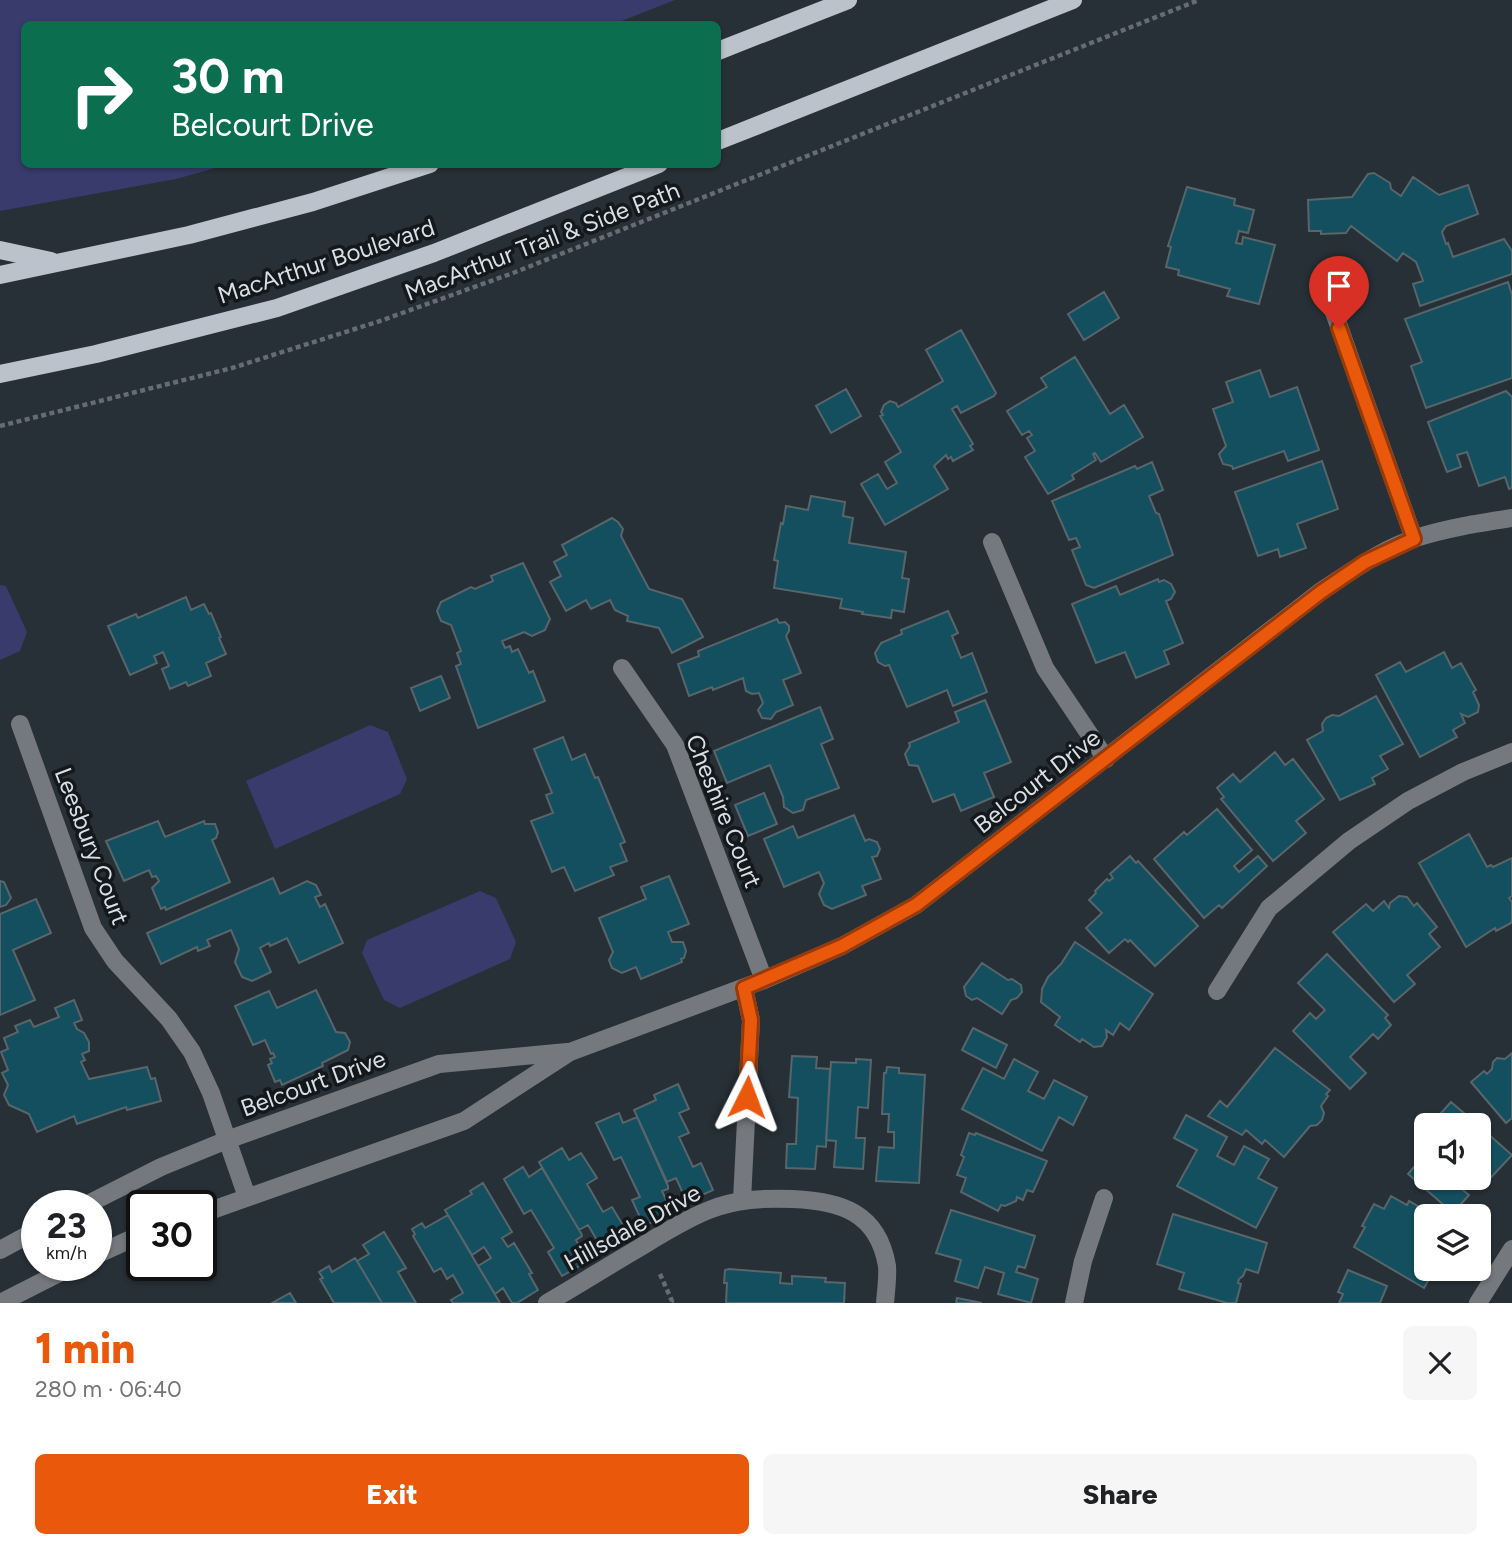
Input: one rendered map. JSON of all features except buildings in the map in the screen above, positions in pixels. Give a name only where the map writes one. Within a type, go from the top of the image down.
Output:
[{"type":"main road","points":[[721,50],[848,0]]},
{"type":"main road","points":[[721,140],[1035,7],[1073,0]]},
{"type":"main road","points":[[0,275],[189,235],[313,202],[418,168]]},
{"type":"main road","name":"MacArthur Boulevard","points":[[0,374],[277,308],[434,253],[649,168]]},
{"type":"main road","points":[[0,250],[58,262]]},
{"type":"main road","points":[[0,387],[42,366]]},
{"type":"street","points":[[1330,301],[1414,539]]},
{"type":"street","name":"Belcourt Drive","points":[[217,1207],[464,1121],[570,1052],[744,988],[842,946],[916,905],[1321,592],[1365,562],[1414,539],[1468,525],[1512,518]]},
{"type":"street","points":[[992,542],[1045,668],[1106,759]]},
{"type":"street","name":"Cheshire Court","points":[[622,668],[675,745],[764,980]]},
{"type":"street","name":"Leesbury Court","points":[[20,724],[93,928],[115,961],[169,1019],[192,1052],[211,1093],[247,1197]]},
{"type":"street","points":[[1217,991],[1269,908],[1349,841],[1408,801],[1463,772],[1512,752]]},
{"type":"street","points":[[742,1200],[751,1020],[744,988]]},
{"type":"street","name":"Belcourt Drive","points":[[112,1192],[161,1167],[227,1140],[439,1064],[570,1052]]},
{"type":"street","name":"Hillsdale Drive","points":[[547,1303],[679,1224],[710,1209],[742,1200],[763,1198],[836,1203],[855,1213],[871,1228],[882,1247],[887,1268],[885,1303]]},
{"type":"street","points":[[1074,1303],[1083,1261],[1104,1198]]},
{"type":"street","points":[[0,1250],[21,1239]]},
{"type":"street","points":[[1478,1303],[1512,1249]]},
{"type":"street","points":[[0,1303],[43,1281]]},
{"type":"path","name":"MacArthur Trail & Side Path","points":[[0,426],[232,368],[380,321],[513,273],[1199,0]]},
{"type":"path","points":[[660,1273],[672,1301],[668,1303]]},
{"type":"shaded area","points":[[0,0],[675,0],[622,21],[21,21],[21,168],[215,168],[176,179],[0,211]]},
{"type":"shaded area","points":[[0,585],[6,586],[27,632],[20,651],[0,660]]},
{"type":"shaded area","points":[[370,725],[388,732],[407,779],[400,794],[275,849],[246,781]]},
{"type":"shaded area","points":[[480,891],[496,898],[516,942],[510,959],[400,1008],[384,1000],[362,953],[367,940]]},
{"type":"route","points":[[747,1097],[751,1020],[744,988],[842,946],[916,905],[1321,592],[1365,562],[1414,539],[1339,328]]}]
